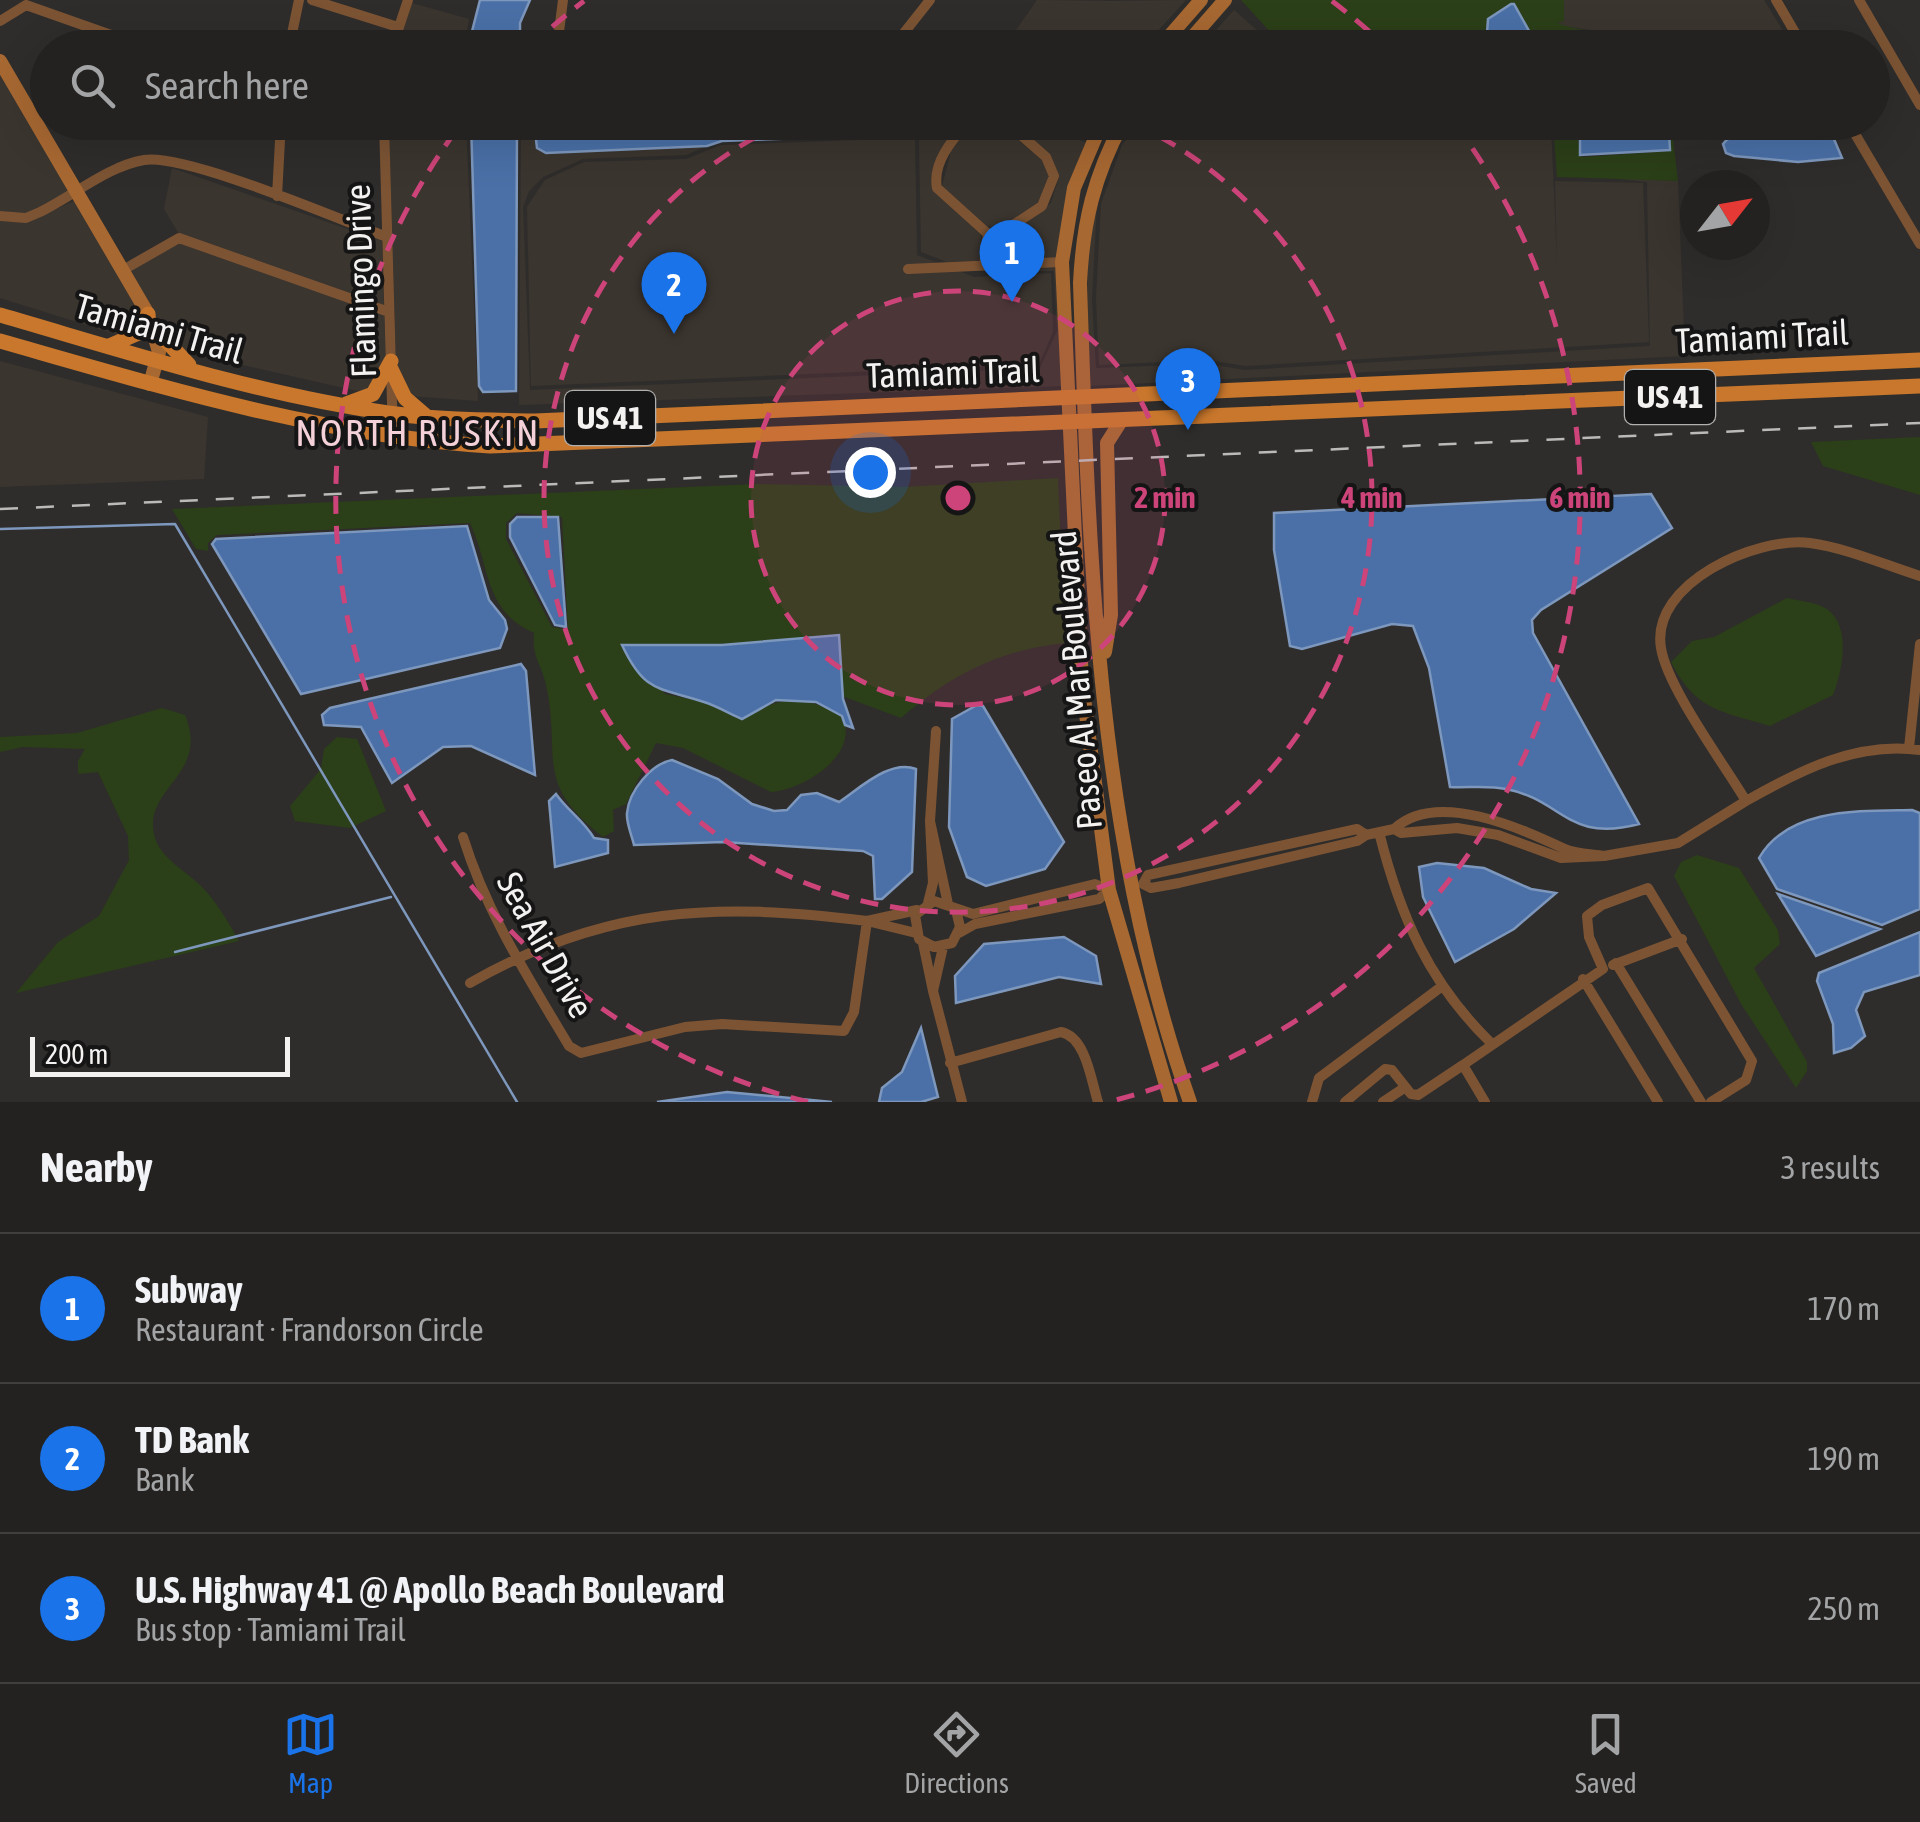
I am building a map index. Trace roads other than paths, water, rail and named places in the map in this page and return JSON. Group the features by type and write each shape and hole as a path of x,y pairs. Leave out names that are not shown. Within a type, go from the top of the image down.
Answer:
{"main road":[{"path":"1175,30 1201,0"},
{"path":"1199,30 1225,0"},
{"path":"0,61 30,112"},
{"path":"46,140 152,322 174,354 196,371"},
{"path":"1077,423 1062,262 1074,188 1094,140"},
{"path":"1076,398 1084,219 1096,176 1114,140"},
{"path":"1062,262 1081,262"},
{"name":"Tamiami Trail","path":"0,315 196,371 341,405 392,414 534,422 1920,360"},
{"path":"109,346 141,332 152,322"},
{"path":"150,384 157,360 152,322"},
{"name":"Tamiami Trail","path":"0,341 274,417 393,439 536,446 1920,386"},
{"path":"341,405 373,394 391,365"},
{"path":"391,365 405,398 427,417"},
{"path":"1664,371 1665,397"},
{"path":"1420,382 1421,408"},
{"path":"723,438 753,424 764,412"},
{"path":"1100,683 1111,615 1108,443 1121,421"},
{"name":"Paseo Al Mar Boulevard","path":"1077,423 1106,753 1146,964 1190,1102"},
{"name":"Paseo Al Mar Boulevard","path":"1077,423 1082,683 1109,890 1171,1102"},
{"path":"1109,890 1129,887"}],"street":[{"path":"293,30 299,0"},
{"path":"312,0 398,27"},
{"path":"397,30 408,0"},
{"path":"558,30 564,0"},
{"path":"906,30 930,0"},
{"path":"1776,0 1794,30"},
{"path":"1859,0 1876,30"},
{"path":"0,21 26,5 97,30"},
{"path":"1890,53 1920,105"},
{"path":"277,196 280,140"},
{"name":"Flamingo Drive","path":"384,140 393,439"},
{"path":"954,140 946,150 936,179 937,188 988,234 990,265"},
{"path":"988,234 1009,229 1047,200 1054,176 1044,154 1027,140"},
{"path":"1859,140 1918,236"},
{"path":"0,216 26,218 78,194 123,166 148,159 194,167 387,238"},
{"path":"123,270 179,238 389,312"},
{"path":"908,269 1062,262"},
{"path":"1746,801 1662,658 1660,624 1671,599 1747,552 1793,542 1815,543 1920,576"},
{"path":"1366,835 1357,830 1271,847 1148,875 1143,884 1150,888 1179,883 1357,842 1366,835 1394,829 1401,833 1457,828 1498,835 1561,858 1604,856 1678,843 1746,801 1830,759 1914,749 1920,644"},
{"path":"936,731 930,821 934,883 923,906 919,938 962,1102"},
{"path":"930,821 959,933"},
{"path":"1379,832 1397,903 1440,988 1492,1044"},
{"name":"Sea Air Drive","path":"462,838 482,896 570,1046 581,1053 645,1035 703,1026 772,1026 834,1034 852,1023 867,921"},
{"path":"867,921 923,906 987,912 1002,903 1095,884 1109,890 1099,899 975,924 959,933 943,947 933,991"},
{"path":"1603,968 1586,924 1587,916 1602,905 1648,888 1682,939 1753,1067 1746,1080 1711,1102"},
{"path":"470,983 516,956 621,920 674,911 771,910 867,921 943,947"},
{"path":"1345,1102 1385,1069 1392,1070 1404,1088 1418,1095 1583,979 1682,939"},
{"path":"1616,964 1701,1102"},
{"path":"1583,979 1658,1102"},
{"path":"1312,1102 1318,1078 1440,988"},
{"path":"950,1064 1060,1032 1070,1034 1078,1042 1098,1102"},
{"path":"1463,1064 1486,1102"},
{"path":"1383,1102 1404,1088"}],"water":[{"path":"480,0 530,0 520,30 472,30"},
{"path":"1514,4 1529,30 1487,30 1488,19"},
{"path":"472,140 517,140 516,391 483,392 479,386"},
{"path":"536,140 750,140 707,146 546,153 537,148"},
{"path":"1580,140 1669,140 1670,150 1580,155"},
{"path":"1728,140 1834,140 1842,158 1798,162 1734,156 1726,153 1723,144"},
{"path":"1651,494 1672,528 1541,610 1532,620 1533,633 1639,824 1596,828 1567,818 1525,794 1485,787 1450,787 1429,668 1413,626 1392,624 1302,649 1290,646 1274,550 1274,513"},
{"path":"517,517 558,517 566,627 555,625 510,537 510,524"},
{"path":"467,526 489,600 505,620 507,629 500,648 301,694 212,544 216,539"},
{"path":"839,635 843,699 853,728 845,725 842,716 816,702 776,700 742,719 646,681 622,645 722,645"},
{"path":"521,664 526,671 535,775 471,746 443,747 392,783 361,727 324,725 322,715 330,708"},
{"path":"977,705 983,706 1064,842 1045,869 986,886 967,877 949,827 952,719"},
{"path":"672,760 718,779 752,804 774,811 787,810 801,795 817,793 839,802 886,771 916,769 912,872 882,899 875,899 873,856 863,851 723,842 634,845 627,817 632,796 649,773"},
{"path":"556,794 594,838 608,840 608,853 555,867 549,801"},
{"path":"1849,812 1920,813 1920,909 1882,925 1777,889 1759,858 1772,841 1807,821"},
{"path":"1437,863 1484,868 1531,889 1556,893 1514,929 1455,962 1423,897 1419,867"},
{"path":"1778,894 1880,929 1816,956"},
{"path":"1920,932 1920,975 1864,992 1856,1010 1865,1036 1851,1048 1834,1053 1833,1024 1817,981 1819,973"},
{"path":"1064,937 1096,956 1101,984 1059,977 956,1003 955,976 984,944"},
{"path":"921,1028 938,1097 921,1102 879,1102 882,1088 902,1072"},
{"path":"727,1092 832,1102 657,1102"}],"waterway":[{"path":"0,529 175,524 517,1102"},
{"path":"175,952 391,897"}],"railway":[{"path":"0,509 1920,423"}],"place":[{"name":"Subway","path":"1012,302"},
{"name":"TD Bank","path":"674,334"},
{"name":"U.S. Highway 41 @ Apollo Beach Boulevard","path":"1188,430"}],"district":[{"name":"NORTH RUSKIN","path":"418,433"}]}
